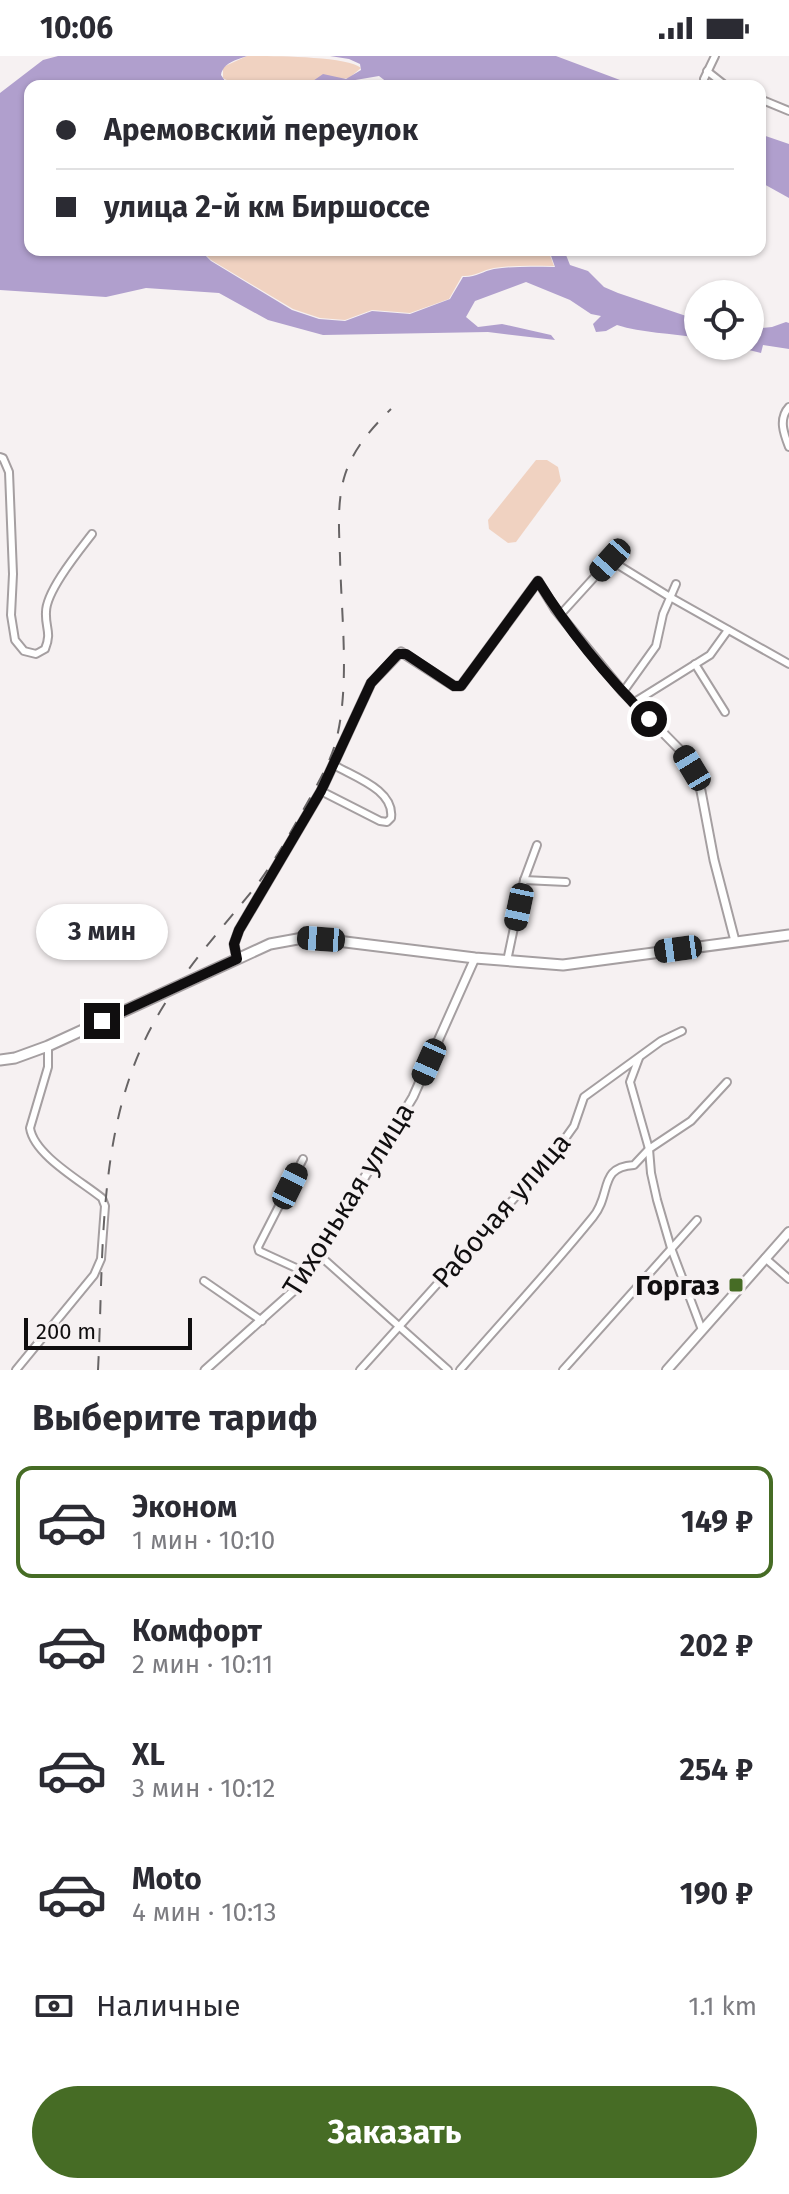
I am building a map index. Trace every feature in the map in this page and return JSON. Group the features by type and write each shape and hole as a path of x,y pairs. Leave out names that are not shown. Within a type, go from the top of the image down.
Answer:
{"main road":[{"path":"0,1060 48,1046 270,944 303,938 563,965 789,935"},
{"path":"667,1370 789,1232"}],"street":[{"path":"704,79 715,56"},
{"path":"707,71 718,80"},
{"path":"766,101 789,111"},
{"path":"789,407 784,412 782,430 789,447"},
{"path":"0,457 9,472 13,574 11,615 15,640 24,651 36,654 45,649 50,637 45,611 50,596 92,534"},
{"path":"560,615 610,560 789,664"},
{"path":"237,959 234,944 239,930 321,791 371,683 398,654 406,654 454,686 461,686 538,581 560,615 623,692 682,752 692,768 701,791 714,860 735,941"},
{"path":"623,692 656,646 663,614 676,584"},
{"path":"633,703 710,655 728,630"},
{"path":"695,664 725,712"},
{"path":"321,791 380,821 387,822 391,818 392,808 386,796 334,765"},
{"path":"507,961 524,880 537,845"},
{"path":"524,880 566,882"},
{"name":"Тихонькая улица","path":"205,1370 289,1297 307,1273 413,1097 475,958"},
{"name":"Рабочая улица","path":"360,1370 554,1154 574,1126 584,1097 641,1054 682,1031"},
{"path":"16,1370 94,1275 101,1259 105,1206 102,1198 42,1153 31,1138 30,1128 48,1067 48,1046"},
{"path":"641,1054 630,1082 637,1099 649,1149 651,1173 671,1248 702,1330"},
{"path":"460,1370 596,1213 613,1170 619,1166 634,1165 649,1149 691,1121 727,1082"},
{"path":"303,1159 258,1247 259,1251 307,1273"},
{"path":"563,1370 697,1220"},
{"path":"318,1254 448,1370"},
{"path":"765,1258 789,1279"},
{"path":"204,1281 262,1321"}],"shaded area":[{"path":"58,56 247,56 227,65 221,75 224,80 24,80 24,256 206,256 292,310 319,319 345,321 372,311 410,314 450,299 463,277 502,268 555,267 551,256 566,256 570,265 588,271 604,287 684,315 684,336 617,325 596,332 593,324 601,316 526,282 475,301 466,317 478,327 502,324 551,335 555,340 488,332 323,335 268,320 219,293 146,288 106,297 0,290 0,93 43,60"},
{"path":"247,56 325,59 361,68 349,78 331,80 228,80 223,78 223,67"},
{"path":"330,56 556,56 620,80 384,80 379,76 355,80 314,80 323,74 346,79 361,70 360,64 349,59"},
{"path":"766,136 789,144 789,198 766,185"},
{"path":"207,256 550,256 554,266 502,267 462,276 449,299 410,313 372,310 345,320 320,318 293,309"},
{"path":"789,323 789,349 764,345 764,328"},
{"path":"536,460 547,460 558,467 561,481 516,542 508,543 489,529 488,520"}],"railway":[{"path":"98,1370 106,1194 121,1107 134,1066 163,1007 187,971 271,865 332,753 343,693 339,527 342,488 347,468 357,449 391,409"}],"place":[{"name":"Горгаз","path":"736,1285"}],"route":[{"path":"102,1021 237,959 234,944 239,930 321,791 371,683 401,652 454,686 461,686 538,581 555,609 649,719"}]}
